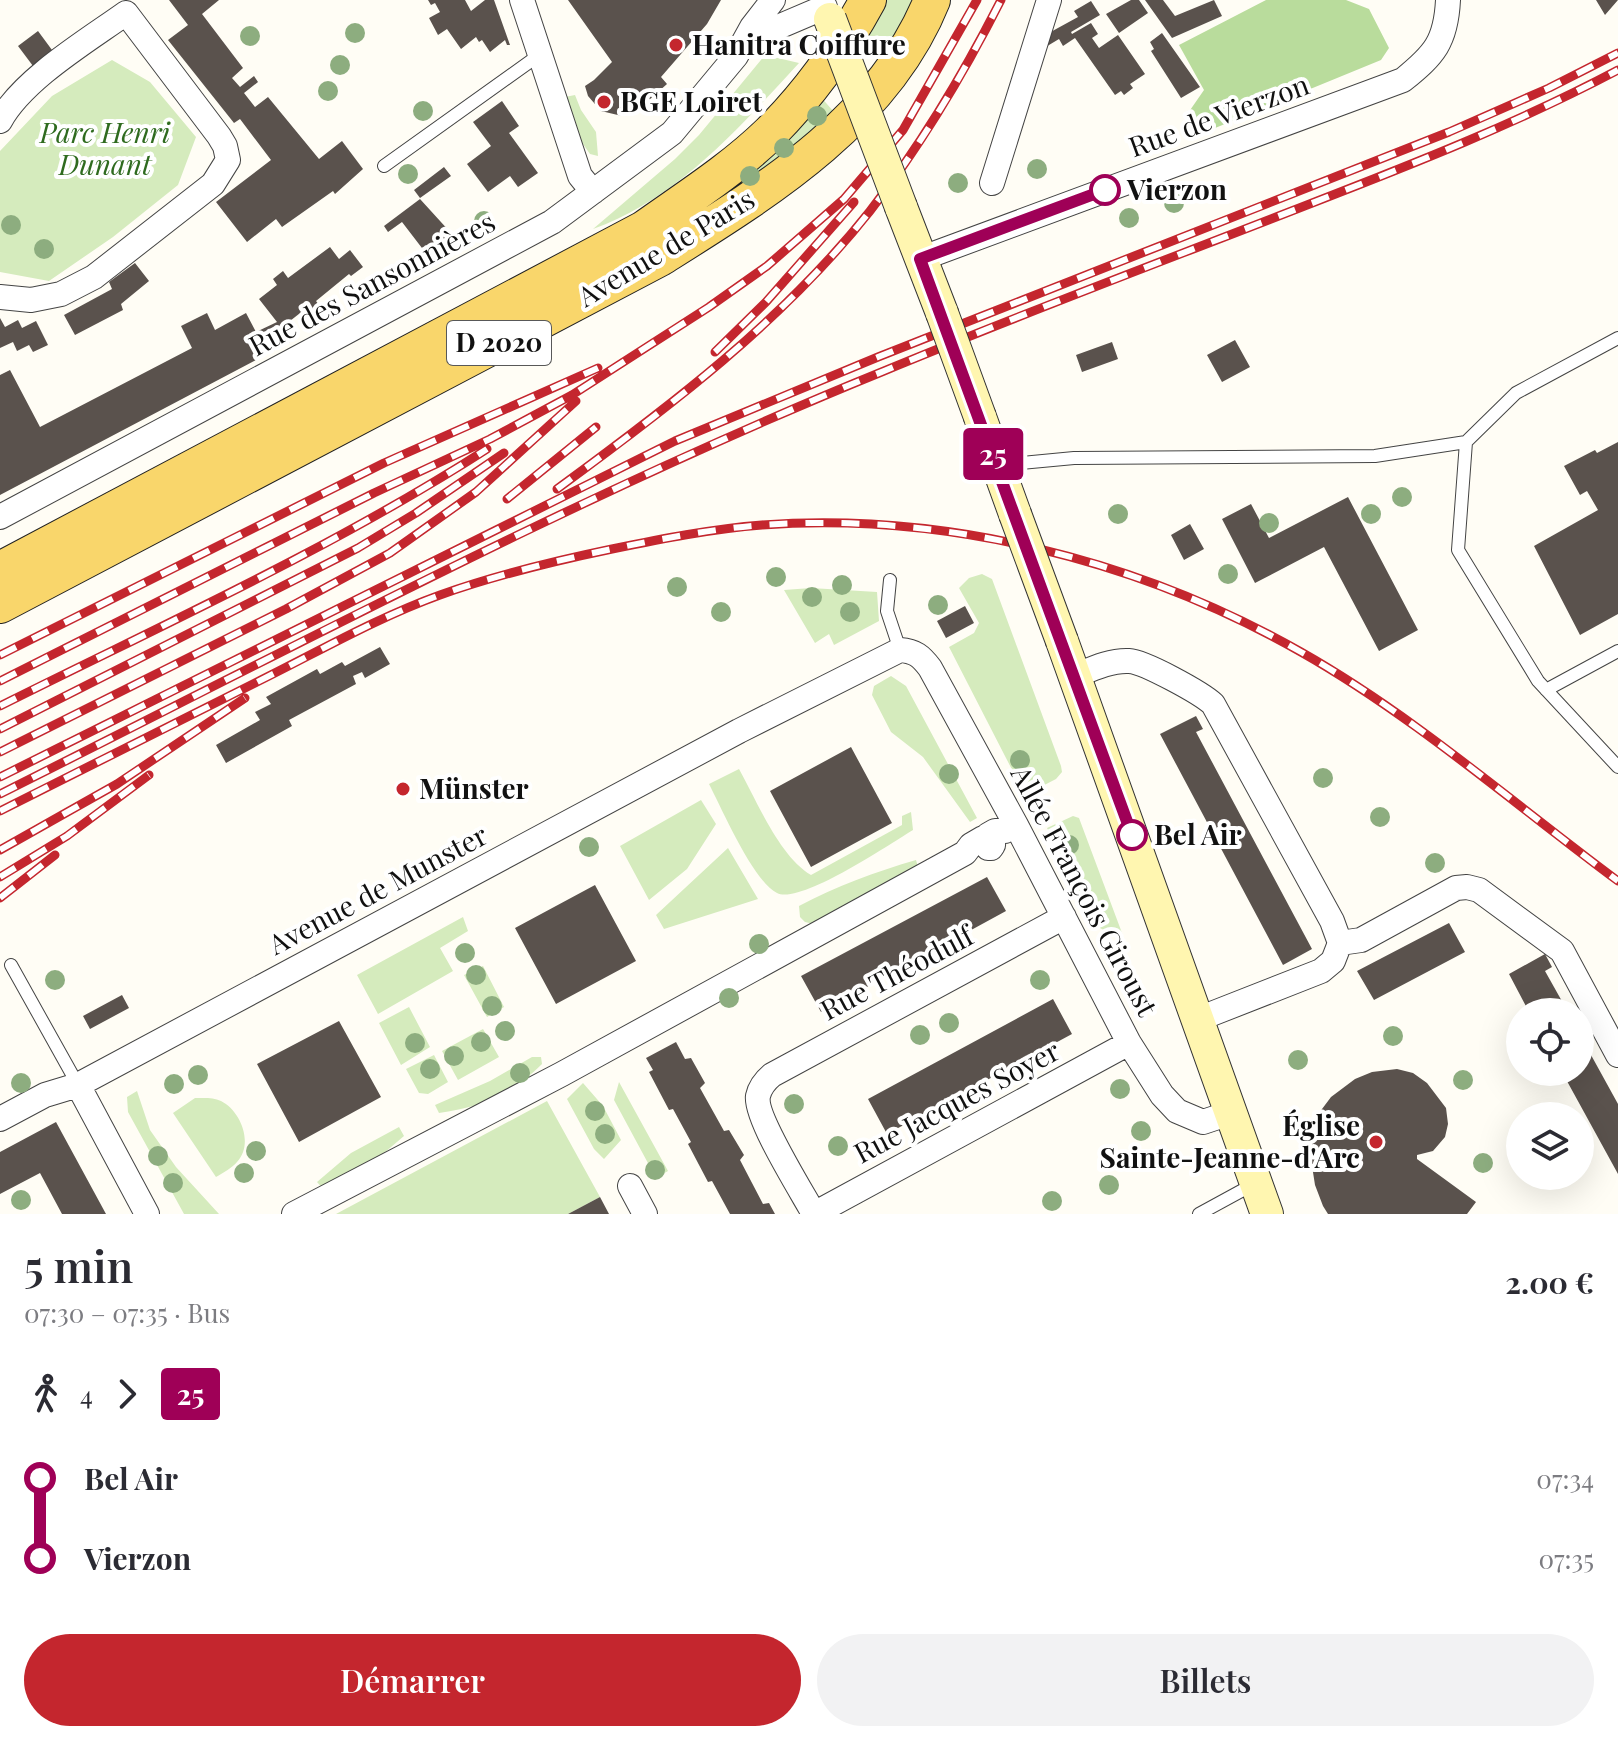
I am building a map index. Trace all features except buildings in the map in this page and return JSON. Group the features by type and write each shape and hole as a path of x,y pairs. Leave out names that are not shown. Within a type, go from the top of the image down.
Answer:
{"main road":[{"name":"Avenue de Paris","path":"0,570 644,229 769,134 812,87 868,0"},
{"name":"Avenue de Paris","path":"0,605 660,258 741,207 834,136 894,70 924,21 932,0"},
{"path":"826,9 1075,676 1267,1214"}],"street":[{"path":"522,0 542,53 580,176 593,192"},
{"name":"Rue des Sansonnières","path":"0,517 552,222 672,133 736,56 752,27 773,0"},
{"path":"992,183 1049,0"},
{"name":"Rue de Vierzon","path":"920,259 1403,80 1430,58 1447,25 1448,0"},
{"path":"0,121 16,97 132,6 219,136 228,160 213,184 94,277 61,294 31,300 0,297"},
{"name":"Rue des Sansonnières","path":"736,56 764,33 826,9"},
{"name":"Allée François Giroust","path":"905,650 921,656 930,668 1129,1043 1162,1095 1177,1111 1203,1122 1230,1113"},
{"name":"Avenue de Munster","path":"0,1119 45,1095 78,1085 739,731 905,650"},
{"path":"1075,676 1104,665 1131,661 1200,692 1213,704 1332,921 1340,943 1333,961 1321,971 1196,1020"},
{"path":"294,1214 562,1074 956,858 983,838 991,848 993,845 988,835 1005,831"},
{"path":"1340,943 1361,940 1456,888 1479,890 1562,951 1618,1055"},
{"name":"Rue Théodulf","path":"814,1214 761,1115 758,1096 772,1075 1064,917"},
{"name":"Rue Jacques Soyer","path":"814,1214 1129,1043"},
{"path":"78,1085 147,1214"},
{"path":"630,1186 645,1214"}],"lane":[{"path":"384,166 542,53"},
{"path":"997,465 1074,458 1375,456 1466,442 1516,393 1618,338"},
{"path":"1466,442 1458,550 1538,681 1618,767"},
{"path":"890,580 887,611 905,650"},
{"path":"1546,690 1618,651"},
{"path":"11,965 78,1085"},
{"path":"1199,1214 1256,1182"}],"green space":[{"path":"882,0 916,0 878,63 866,29"},
{"path":"1266,0 1346,0 1369,9 1389,48 1381,60 1198,135 1186,116 1204,90 1179,45"},
{"path":"765,55 799,63 730,136 680,180 624,216 593,229 699,135"},
{"name":"Parc Henri Dunant","path":"112,60 150,82 196,137 178,185 113,237 49,281 0,272 0,151 52,96"},
{"path":"575,95 596,132 598,156 590,154 578,137 565,97"},
{"path":"819,95 834,112 818,132 709,211 670,232"},
{"path":"982,574 992,579 1061,766 1062,772 1056,779 1025,795 949,647 974,633 979,623 959,588 969,578"},
{"path":"811,588 877,592 879,621 834,645 829,634 815,643 784,590"},
{"path":"891,676 906,686 977,818 970,822 923,757 891,732 872,695 874,686"},
{"path":"739,769 779,842 811,875 902,825 902,816 911,812 913,830 824,882 789,894 777,893 748,860 709,784"},
{"path":"701,800 716,824 687,869 649,900 620,846"},
{"path":"1073,816 1079,818 1125,941 1098,927 1047,828"},
{"path":"728,848 758,899 664,929 656,915"},
{"path":"916,860 918,867 818,925 805,922 800,917 799,906 813,899 856,880"},
{"path":"463,917 468,931 440,948 453,971 378,1014 357,975"},
{"path":"483,966 504,1007 487,1017 464,975"},
{"path":"409,1007 430,1047 401,1065 379,1023"},
{"path":"483,1029 499,1057 458,1080 442,1051"},
{"path":"434,1055 448,1082 428,1094 419,1093 406,1069"},
{"path":"532,1057 541,1057 542,1064 507,1092 483,1103 439,1113 435,1105 490,1081"},
{"path":"619,1082 668,1171 656,1178 614,1100"},
{"path":"583,1083 603,1106 621,1140 604,1159 594,1149 567,1099"},
{"path":"137,1091 150,1130 176,1167 219,1214 184,1214 128,1112 127,1097"},
{"path":"195,1098 221,1101 234,1112 243,1128 242,1155 233,1166 216,1177 173,1113"},
{"path":"547,1101 600,1197 568,1214 336,1214"},
{"path":"399,1127 404,1136 377,1159 324,1190 317,1182 351,1153"}],"railway":[{"path":"0,681 374,493 490,439 572,395 709,307 767,266 844,199 903,130 977,0"},
{"path":"557,489 723,360 762,326 836,251 889,186 924,135 1001,0"},
{"path":"0,777 675,441 878,357 1449,132 1549,88 1618,53"},
{"path":"0,794 438,574 659,468 937,349 1465,142 1618,70"},
{"path":"715,352 766,302 854,202"},
{"path":"0,655 384,463 598,368"},
{"path":"0,752 286,609 390,553 476,492 576,401"},
{"path":"507,499 596,427"},
{"path":"0,706 308,552 487,449"},
{"path":"0,729 358,548 504,453"},
{"path":"0,811 369,625 440,595 547,564 668,538 762,525 832,523 901,526 971,535 1040,549 1108,568 1239,620 1301,652 1384,704 1618,881"},
{"path":"0,850 117,784 245,698"},
{"path":"0,877 67,836 149,775"},
{"path":"0,898 55,855"}],"bus line":[{"name":"25","path":"1105,190 920,259 1132,835"}],"place":[{"name":"Hanitra Coiffure","path":"676,45"},
{"name":"BGE Loiret","path":"604,102"},
{"name":"Vierzon","path":"1105,190"},
{"name":"Münster","path":"403,789"},
{"name":"Bel Air","path":"1132,835"},
{"name":"Église Sainte-Jeanne-d'Arc","path":"1376,1142"}]}
